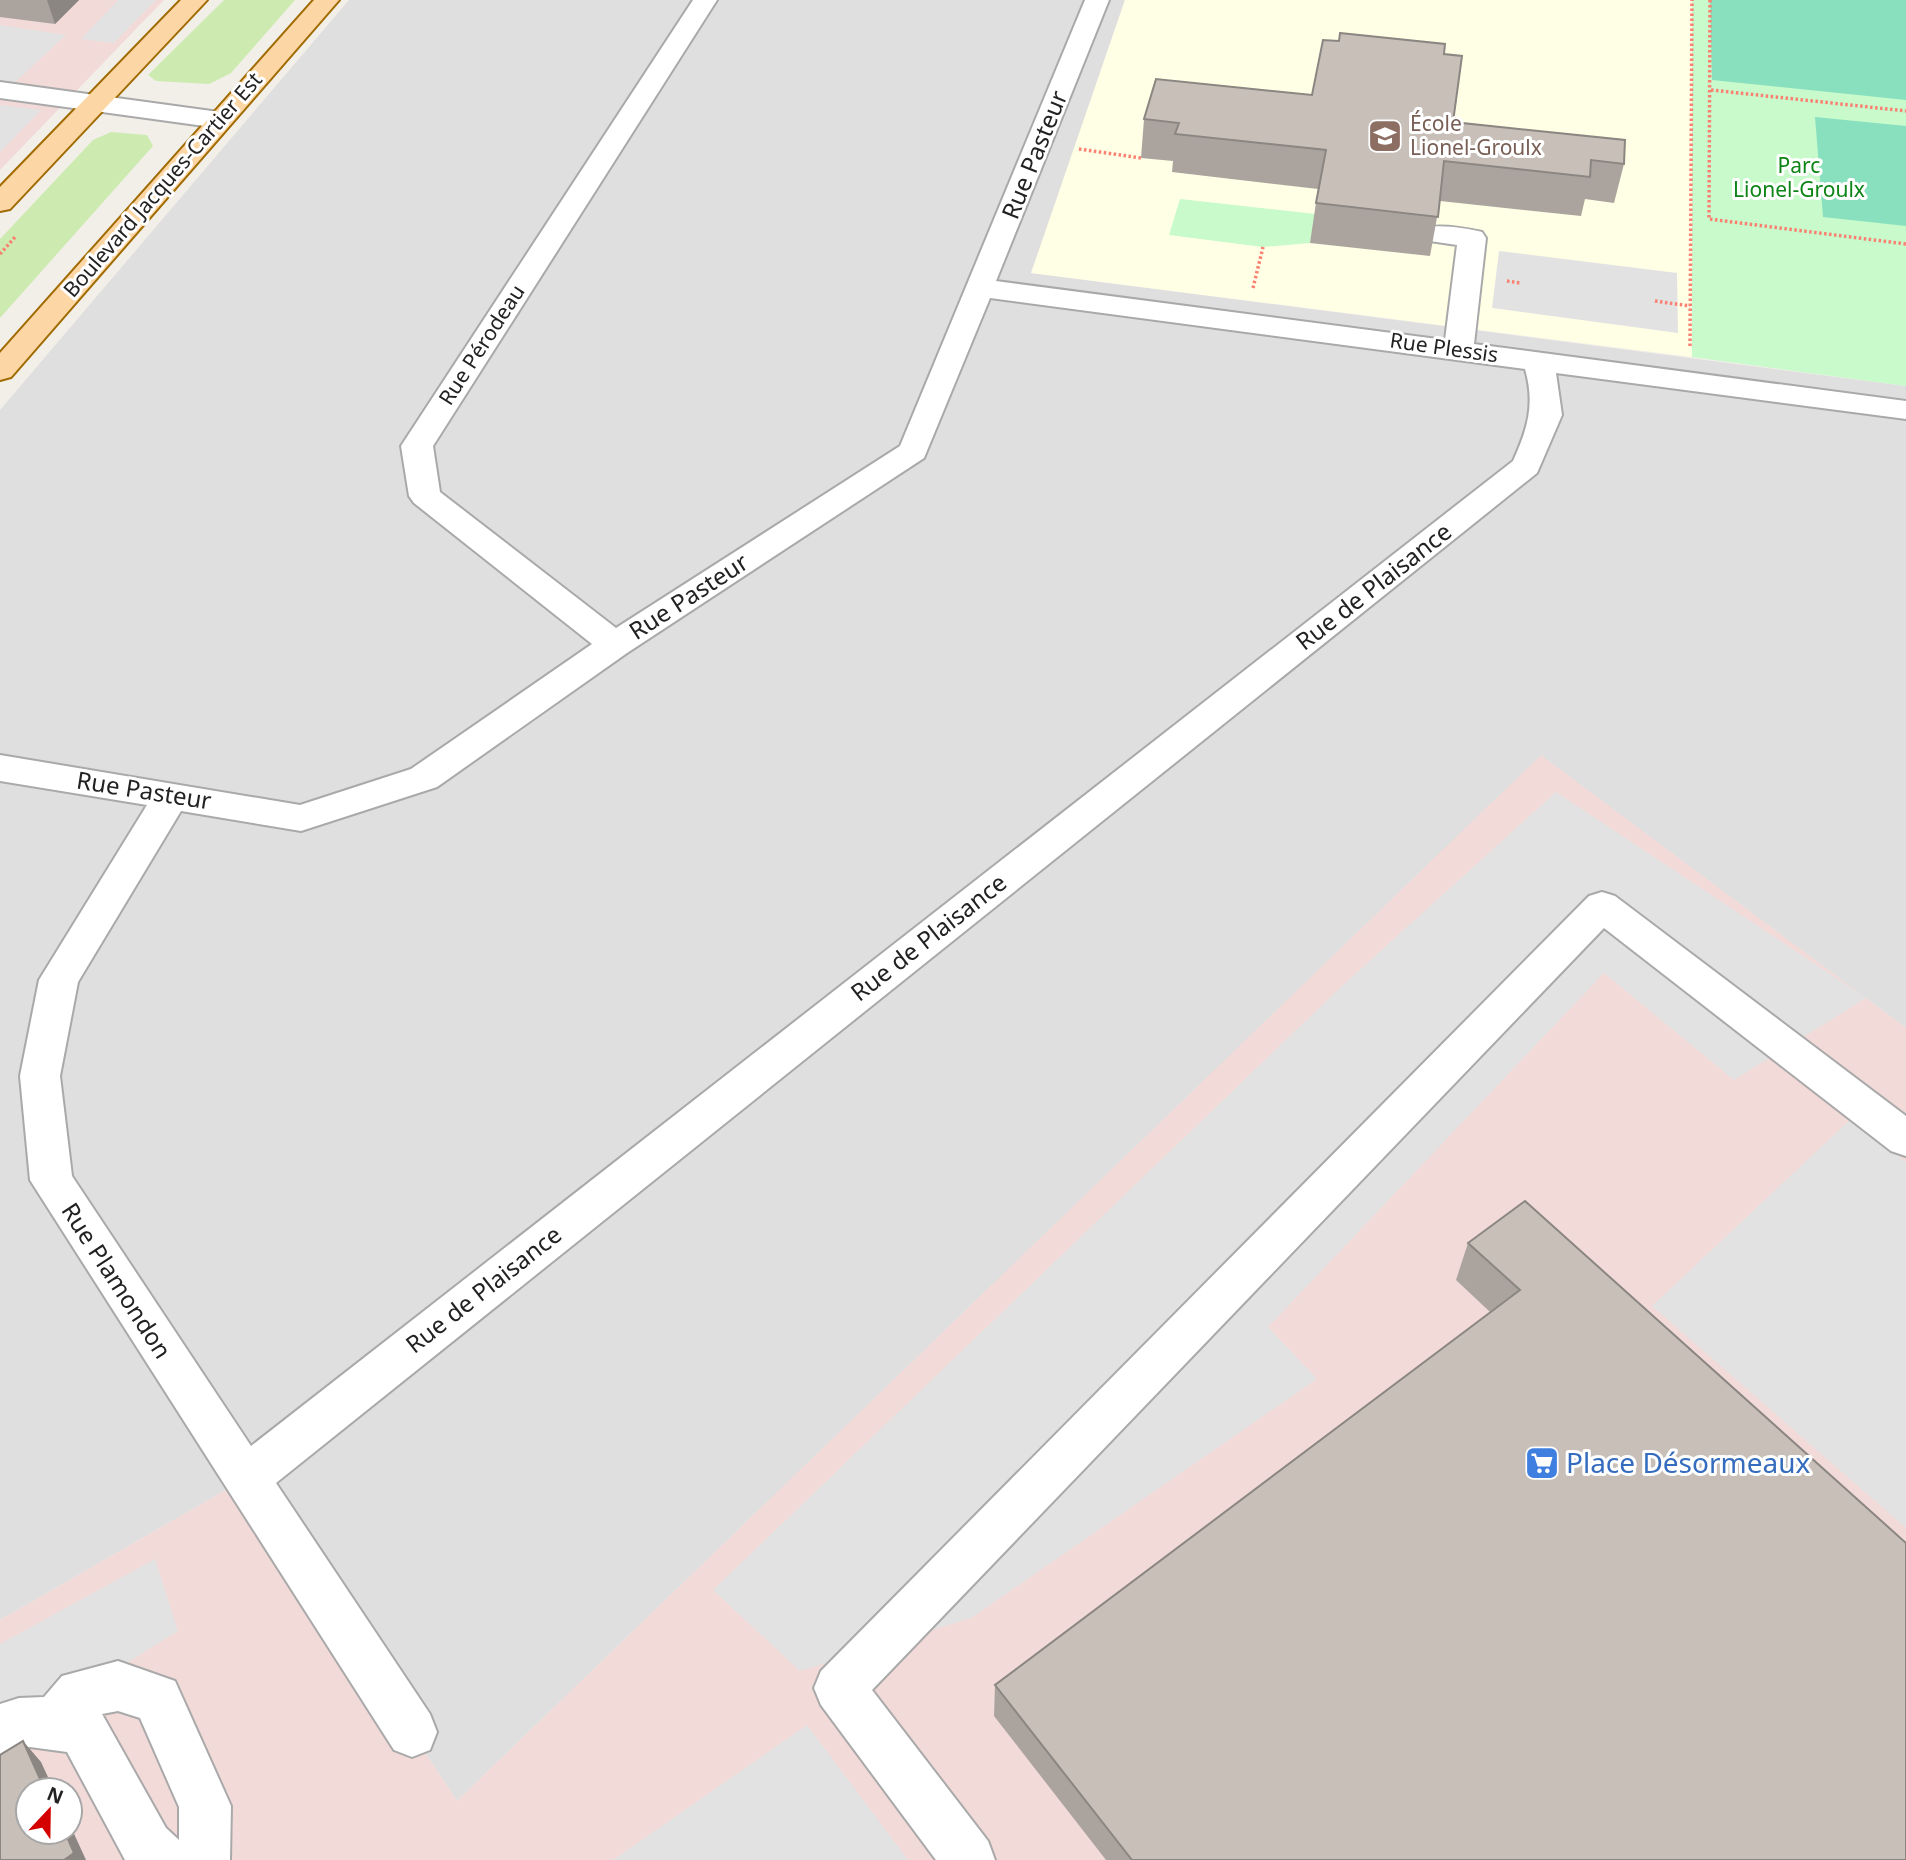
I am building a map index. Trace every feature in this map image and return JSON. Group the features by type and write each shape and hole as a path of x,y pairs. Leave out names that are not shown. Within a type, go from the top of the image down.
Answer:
{"main road":[{"path":"0,203 195,0"},
{"name":"Boulevard Jacques-Cartier Est","path":"0,371 327,0"}],"street":[{"name":"Rue Pérodeau","path":"615,645 425,496 417,446 705,0"},
{"name":"Rue Pasteur","path":"0,768 301,818 424,778 615,645 913,452 1097,0"},
{"path":"0,90 219,120"},
{"path":"1433,234 1472,238 1459,351"},
{"name":"Rue Plessis","path":"981,288 1906,410"},
{"name":"Rue de Plaisance","path":"244,1479 1526,466 1545,424 1549,397 1538,361"},
{"name":"Rue Plamondon","path":"172,795 59,980 40,1076 51,1180 244,1479 412,1732"},
{"path":"969,1860 839,1688 1602,906 1906,1139"},
{"path":"55,1722 80,1695 118,1686 157,1699 205,1806 205,1856 201,1860"},
{"path":"0,1730 11,1723 55,1722 83,1731 147,1847 162,1860"}],"path":[{"path":"1690,381 1692,0"},
{"path":"1710,0 1709,219 1906,244"},
{"path":"1711,90 1906,111"},
{"path":"1040,143 1142,158"},
{"path":"1655,302 1690,306"}],"shaded area":[{"path":"0,0 164,0 0,170"},
{"path":"118,0 156,0 114,43 81,39"},
{"path":"349,0 1125,0 1032,273 1906,386 1906,1028 1541,756 457,1801 245,1479 0,1620 0,410"},
{"name":"École Lionel-Groulx","path":"1125,0 1692,0 1692,357 1031,273"},
{"path":"0,25 66,35 0,96"},
{"path":"0,105 41,110 0,152"},
{"path":"1499,251 1677,273 1678,333 1492,308"},
{"path":"1541,755 1906,1028 1906,1860 0,1860 0,1620 245,1479 457,1801"},
{"path":"1556,792 1866,998 1734,1080 1604,973 1268,1327 1317,1379 971,1618 800,1671 713,1590 1343,985"},
{"path":"1851,1119 1906,1162 1906,1528 1652,1306"},
{"path":"155,1559 178,1631 0,1742 0,1644"},
{"path":"807,1725 908,1860 613,1860"}],"green space":[{"path":"224,0 295,0 231,73 209,84 156,81 148,75"},
{"name":"Parc Lionel-Groulx","path":"1692,0 1906,0 1906,386 1692,357"},
{"path":"1710,0 1906,0 1906,100 1712,80"},
{"path":"1815,117 1906,126 1906,226 1823,217"},
{"path":"111,132 147,135 153,146 0,318 0,239 93,140"},
{"path":"1180,199 1316,214 1310,243 1263,247 1169,235"}],"building":[{"path":"1340,33 1445,44 1444,54 1462,56 1453,122 1625,140 1624,164 1591,160 1590,177 1444,161 1438,217 1316,203 1326,150 1175,134 1179,123 1144,119 1156,79 1312,95 1323,40 1339,41"},
{"name":"Place Désormeaux","path":"1525,1201 1906,1543 1906,1860 1132,1860 995,1685 1520,1290 1468,1243"},
{"path":"23,1741 39,1776 14,1776 14,1846 71,1846 74,1853 64,1860 0,1860 0,1755"}],"place":[{"name":"École Lionel-Groulx","path":"1385,136"},
{"name":"Place Désormeaux","path":"1542,1463"}]}
